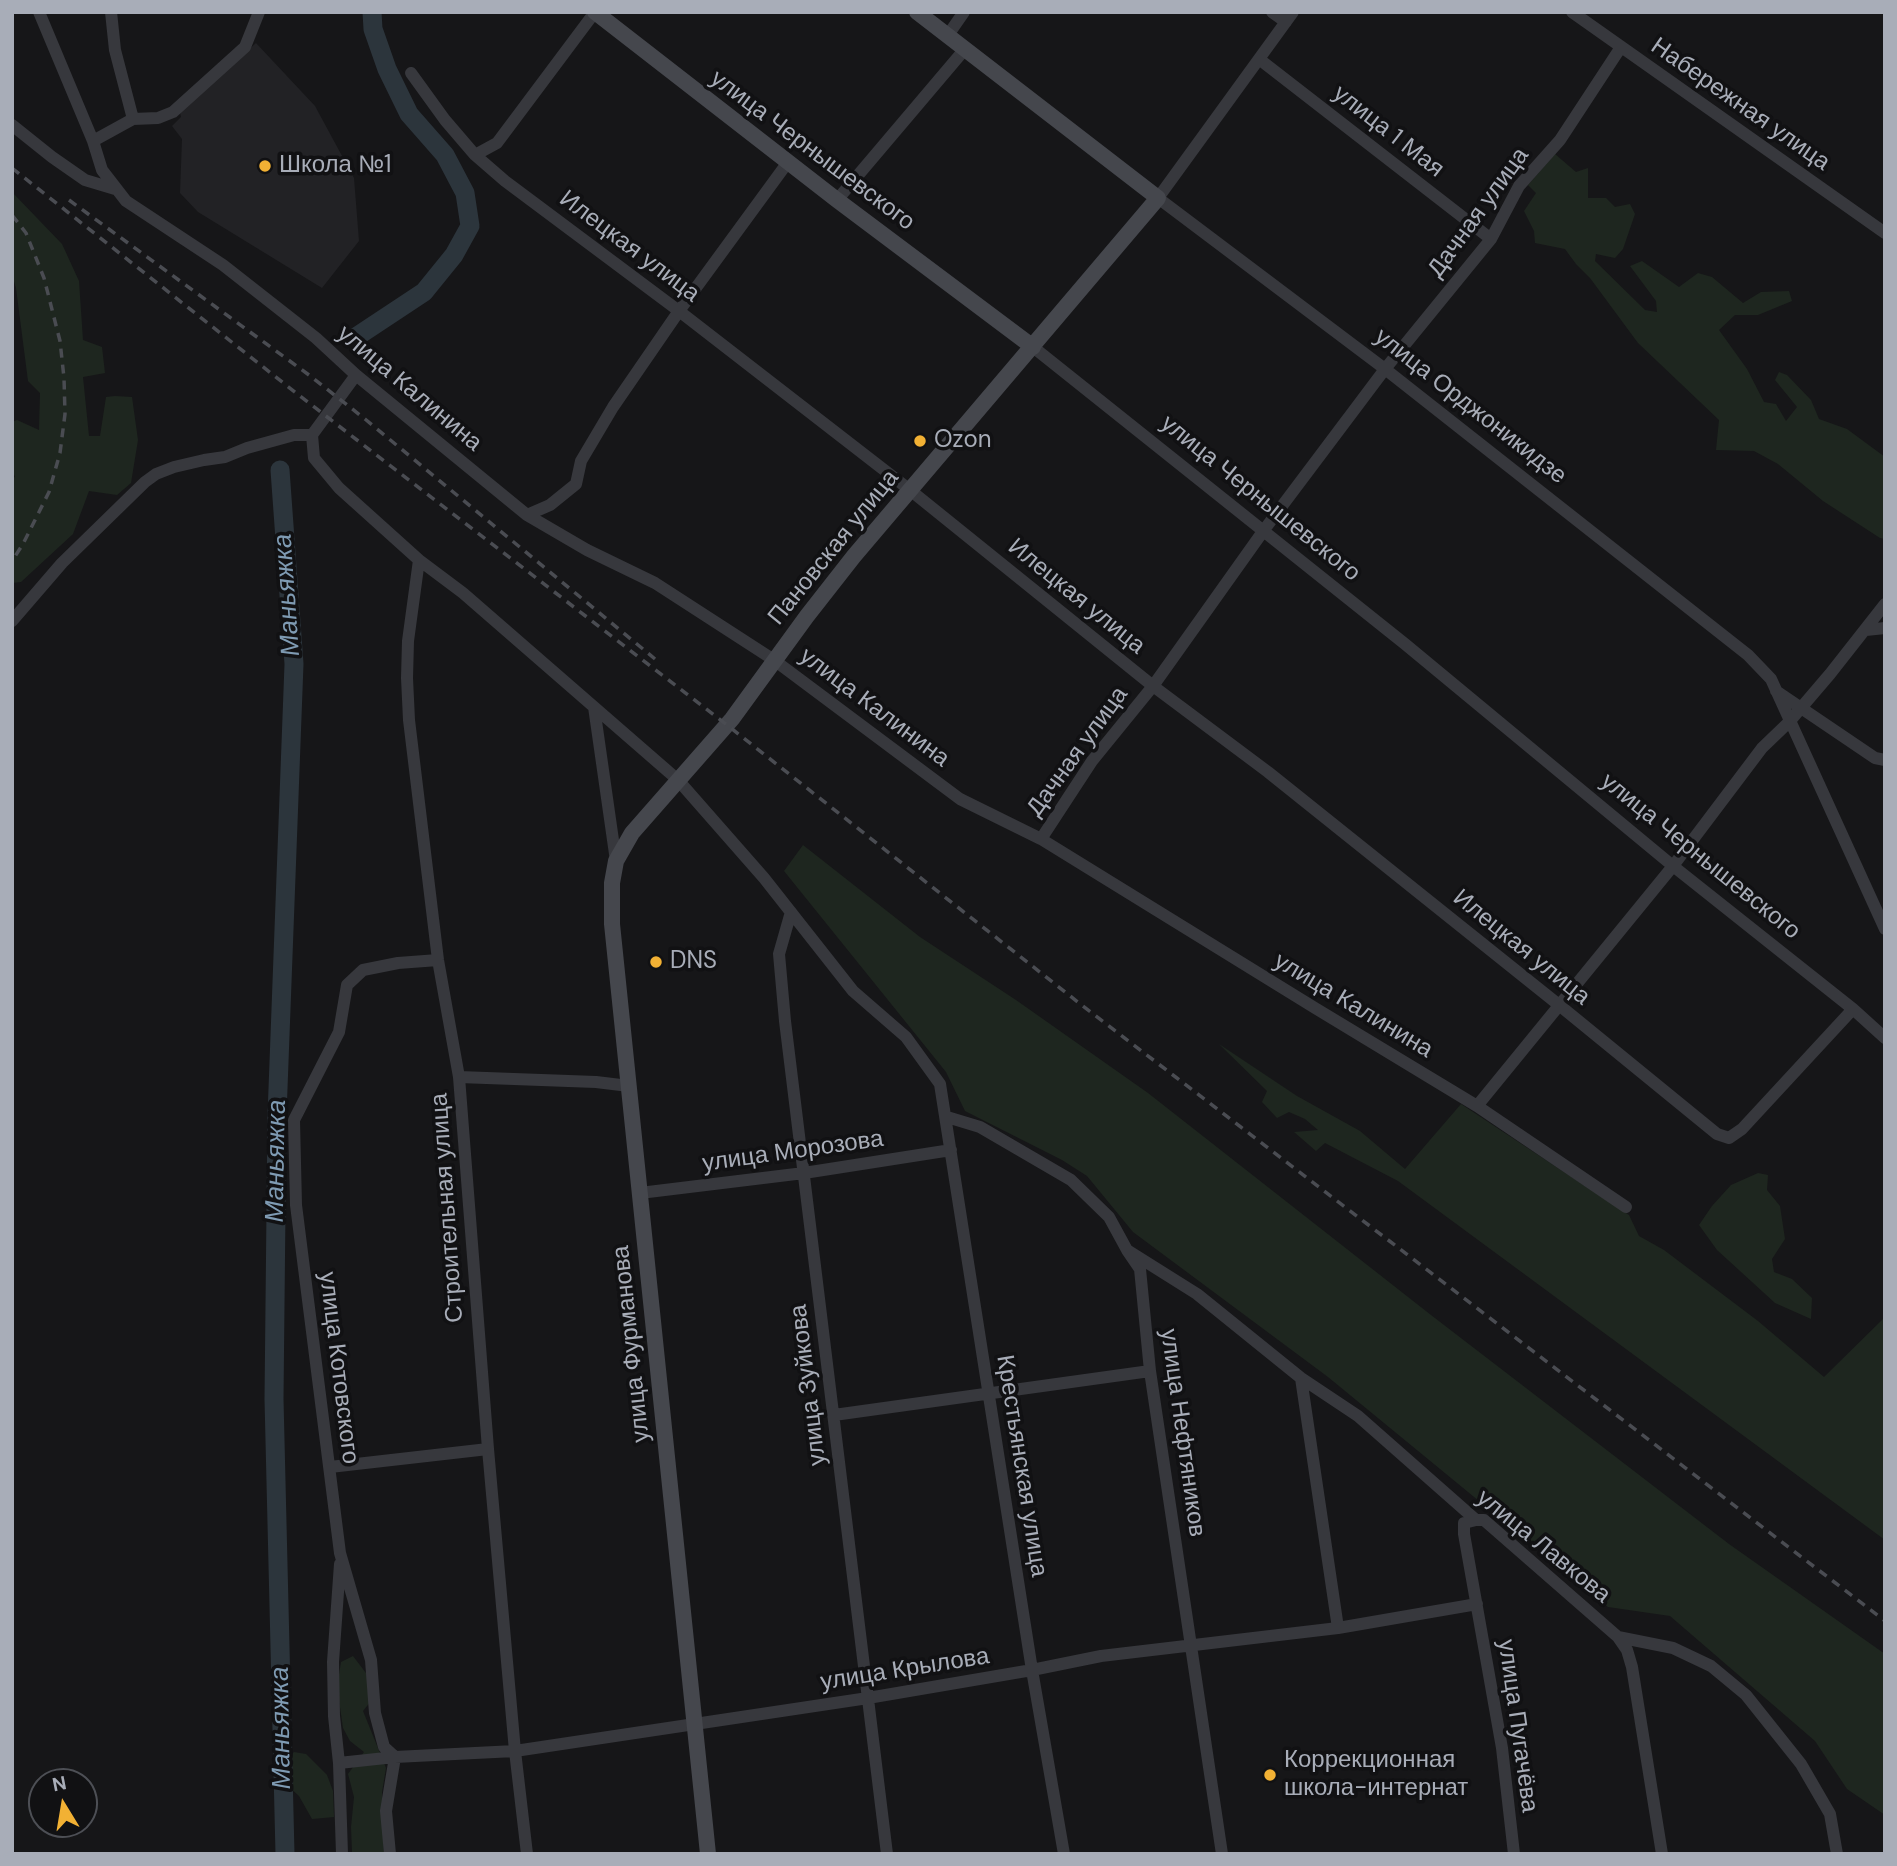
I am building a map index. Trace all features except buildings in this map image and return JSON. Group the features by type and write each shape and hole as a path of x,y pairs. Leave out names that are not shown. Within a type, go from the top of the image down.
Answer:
{"main road":[{"name":"улица Чернышевского","path":"595,12 788,163 1033,347"},
{"name":"улица Орджоникидзе","path":"916,12 1158,198"},
{"name":"Пановская улица","path":"632,833 732,719 846,566 1158,198"},
{"name":"улица Фурманова","path":"632,833 616,861 612,883 612,924 708,1854"}],"street":[{"name":"улица Калинина","path":"39,12 93,141 102,170 126,201 223,265 306,330 356,376 527,514 587,551 655,583 774,660 960,799 1041,839 1477,1106 1626,1207"},
{"path":"111,12 115,50 133,119"},
{"path":"93,141 133,119 158,118 173,112 245,47 259,12"},
{"path":"475,155 497,142 595,12"},
{"path":"948,35 964,12"},
{"path":"1158,198 1289,17 1272,12"},
{"name":"Набережная улица","path":"1572,12 1885,233"},
{"name":"Дачная улица","path":"1041,839 1092,761 1153,685 1264,530 1385,369 1491,239 1519,186 1560,140 1621,47"},
{"path":"837,200 965,49"},
{"name":"улица 1 Мая","path":"1259,59 1491,239"},
{"name":"Илецкая улица","path":"411,74 475,155 505,181 679,311 910,490 1153,685 1268,772 1717,1135 1729,1138 1742,1129 1853,1009"},
{"path":"12,125 52,158 85,180 115,189"},
{"path":"527,514 550,505 576,484 581,461 613,407 679,311 788,163"},
{"name":"улица Орджоникидзе","path":"1158,198 1385,369 1748,655 1771,679 1885,929"},
{"name":"улица Чернышевского","path":"1033,347 1264,530 1673,866 1853,1009 1885,1038"},
{"path":"356,376 312,435 314,458 339,488 419,560 463,593 678,780 791,912"},
{"path":"12,621 62,563 156,474 174,467 225,457 294,435 312,435"},
{"name":"Строительная улица","path":"419,560 408,640 409,710 438,960 460,1077 488,1448 527,1854"},
{"path":"1477,1106 1673,866 1762,748 1789,722 1830,674 1885,604"},
{"path":"1866,630 1885,628"},
{"path":"1776,691 1875,758 1885,760"},
{"path":"594,707 616,861"},
{"name":"Крестьянская улица","path":"791,912 853,990 906,1037 940,1084 1032,1670 1064,1854"},
{"name":"улица Зуйкова","path":"791,912 779,954 785,1021 887,1854"},
{"name":"улица Котовского","path":"395,1757 384,1747 375,1713 371,1660 340,1553 296,1205 294,1120 339,1032 347,985 363,970 398,963 438,960"},
{"path":"460,1077 596,1082 629,1086"},
{"name":"улица Нефтяников","path":"947,1117 980,1127 1072,1180 1109,1217 1140,1269 1150,1371 1222,1854"},
{"name":"улица Морозова","path":"640,1193 804,1173 951,1150"},
{"name":"улица Лавкова","path":"1127,1250 1196,1294 1301,1378 1358,1416 1476,1521 1484,1520 1618,1637 1627,1650 1632,1667 1662,1854"},
{"path":"834,1415 1150,1371"},
{"path":"1301,1378 1338,1628"},
{"path":"330,1466 488,1448"},
{"name":"улица Пугачёва","path":"1476,1521 1464,1523 1464,1534 1502,1748 1514,1854"},
{"path":"340,1553 334,1716 339,1763 342,1854"},
{"name":"улица Крылова","path":"339,1763 395,1757 515,1751 867,1698 1101,1656 1338,1628 1477,1604"},
{"path":"1618,1637 1673,1648 1711,1667 1746,1695 1801,1764 1819,1794 1830,1814 1837,1854"},
{"path":"390,1854 386,1811 395,1757"}],"shaded area":[{"name":"Школа №1","path":"256,43 315,106 354,178 359,241 322,288 198,212 180,193 182,139 172,126 181,117 180,112"},
{"path":"1555,154 1576,172 1588,168 1588,198 1606,198 1615,207 1630,204 1635,214 1623,249 1615,258 1596,254 1595,261 1645,310 1657,312 1656,301 1630,266 1642,261 1679,287 1698,273 1712,277 1743,303 1761,292 1789,291 1792,301 1758,315 1735,315 1719,330 1747,369 1764,402 1776,404 1786,421 1797,407 1775,380 1779,372 1787,375 1811,400 1819,419 1847,429 1885,457 1885,539 1823,501 1778,464 1754,451 1716,450 1719,420 1638,343 1565,249 1535,243 1534,231 1524,211 1536,193 1528,185"},
{"path":"12,192 62,244 79,281 83,340 102,347 105,373 83,377 89,436 100,436 106,397 132,397 138,440 131,483 117,495 89,491 73,534 21,582 12,583 12,478 15,477 12,470 12,422 17,420 39,430 40,393 28,381 12,275"},
{"path":"803,845 920,937 1016,1000 1148,1093 1729,1544 1885,1654 1885,1815 1847,1789 1815,1741 1670,1616 1608,1607 1328,1377 1133,1232 1087,1176 1062,1160 965,1111 946,1072 784,871"},
{"path":"1219,1044 1297,1096 1360,1131 1405,1169 1461,1104 1629,1215 1639,1236 1664,1250 1758,1321 1824,1377 1885,1317 1885,1540 1398,1181 1325,1143 1316,1151 1294,1132 1318,1130 1305,1119 1289,1112 1277,1118 1262,1102 1267,1091"},
{"path":"1758,1173 1768,1175 1767,1190 1780,1206 1785,1239 1772,1259 1774,1272 1792,1279 1812,1298 1811,1319 1775,1303 1717,1250 1699,1225 1731,1185"},
{"path":"353,1656 369,1677 371,1701 363,1711 386,1768 382,1792 384,1854 352,1852 354,1797 348,1774 364,1752 350,1741 343,1728 337,1686 341,1662"},
{"path":"294,1752 306,1754 327,1775 333,1791 334,1817 312,1819 299,1796 287,1785 287,1759"}],"waterway":[{"name":"Маньяжка","path":"353,339 424,292 454,255 470,226 465,193 445,155 409,114 387,69 373,29 372,12"},
{"name":"Маньяжка","path":"280,470 294,664 277,1115 274,1399 285,1854"}],"railway":[{"path":"12,168 296,393 727,725 1079,1003 1885,1621"},
{"path":"69,200 309,375 655,659"},
{"path":"12,215 26,233 44,278 60,341 65,414 60,453 49,492 12,561"}],"place":[{"name":"Школа №1","path":"265,166"},
{"name":"Ozon","path":"920,441"},
{"name":"DNS","path":"656,962"},
{"name":"Коррекционная школа-интернат","path":"1270,1775"}]}
